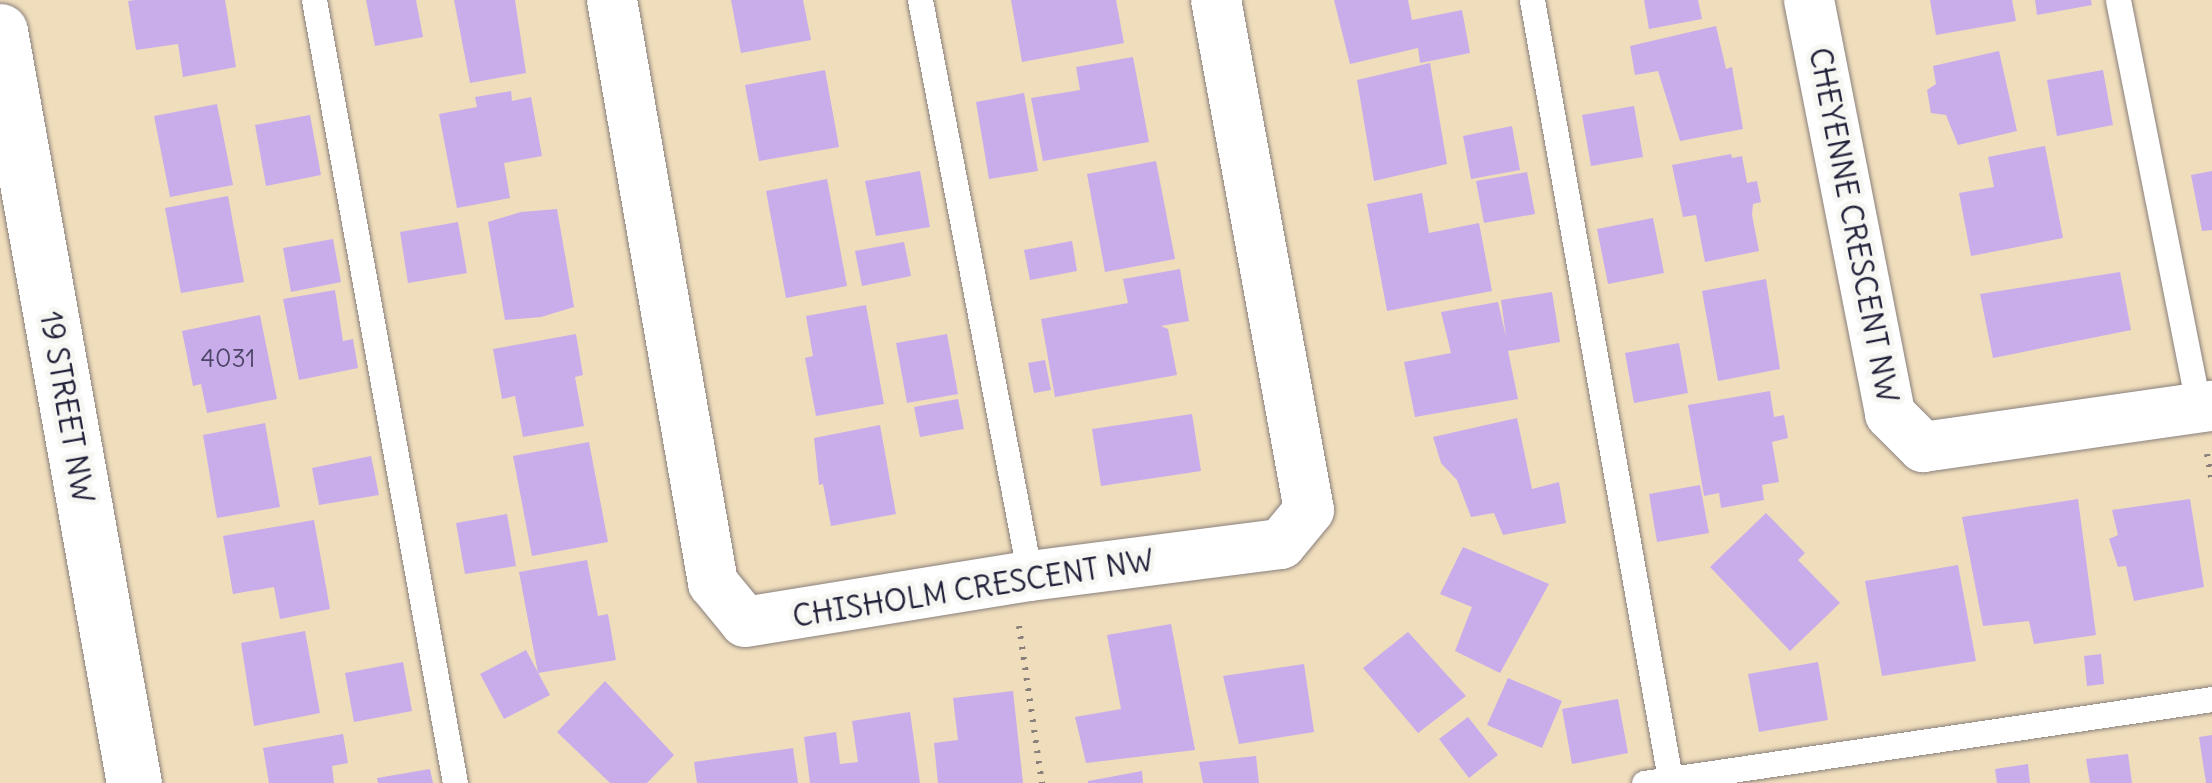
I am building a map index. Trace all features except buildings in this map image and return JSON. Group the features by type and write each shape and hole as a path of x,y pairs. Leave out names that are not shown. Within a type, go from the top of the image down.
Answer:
{"street":[{"name":"CHISHOLM CRESCENT NW","path":"612,0 712,583 745,622 1030,576 1280,544 1309,510 1216,0"},
{"name":"CHEYENNE CRESCENT NW","path":"1809,0 1890,414 1923,447 2206,407"},
{"name":"19 STREET NW","path":"0,31 134,783"}],"lane":[{"path":"314,0 455,783"},
{"path":"920,0 1030,576"},
{"path":"1532,0 1670,779"},
{"path":"2118,0 2206,407"},
{"path":"1644,783 2212,699"}],"path":[{"path":"1030,576 1018,617 1042,783"}]}
